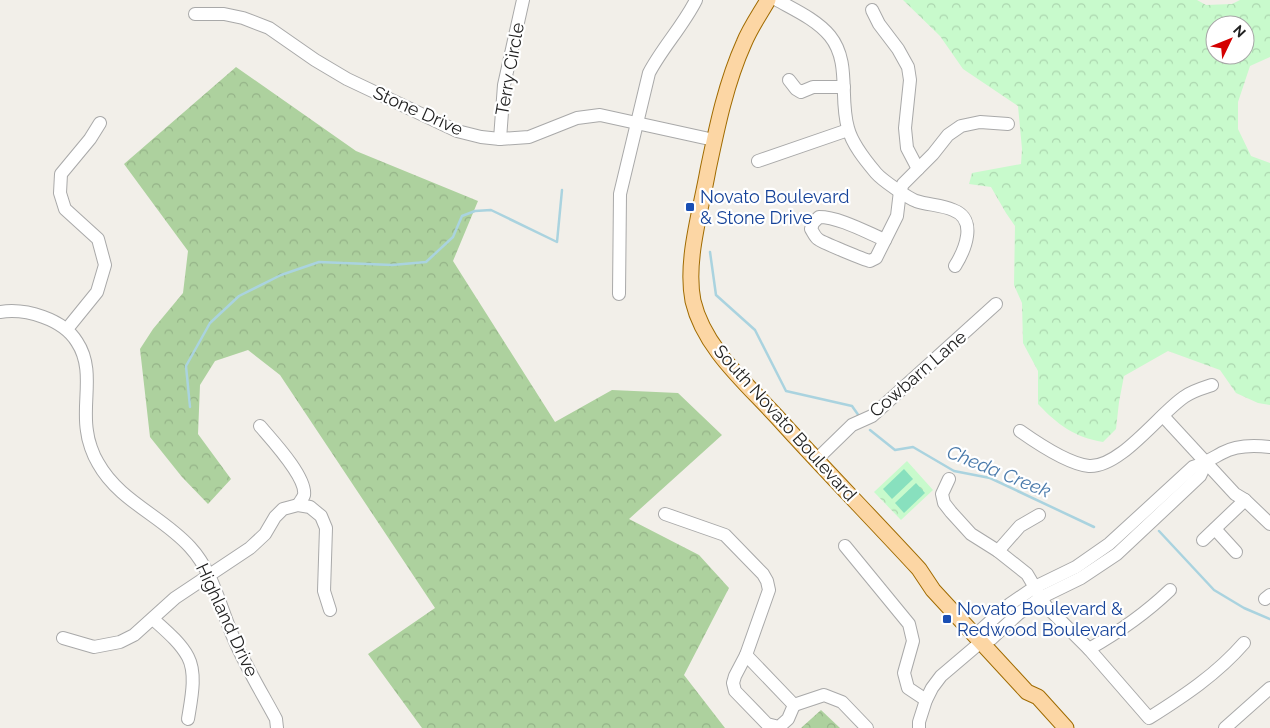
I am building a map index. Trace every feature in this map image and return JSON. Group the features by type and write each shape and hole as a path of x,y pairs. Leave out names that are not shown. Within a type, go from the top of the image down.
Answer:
{"main road":[{"name":"South Novato Boulevard","path":"768,0 744,41 732,74 714,140 694,243 691,271 693,301 701,322 723,358 919,569 933,590 985,637 1027,692 1038,697 1066,728"}],"street":[{"name":"Terry Circle","path":"500,138 504,85 523,0"},
{"path":"618,294 620,194 649,73 696,0"},
{"path":"777,0 818,24 830,35 837,46 842,61 844,110 848,130 864,159 880,178 914,201 954,210 962,215 967,224 968,237 963,253 955,266"},
{"path":"872,10 879,24 898,49 908,67 910,80 905,128 907,148 918,169"},
{"name":"Stone Drive","path":"195,14 224,14 243,18 268,28 347,79 457,131 481,137 529,137 577,118 600,115 714,140"},
{"path":"789,80 801,92 813,87 844,87"},
{"path":"885,240 856,227 826,217 819,217 813,223 811,229 818,240 847,251 862,260 870,261 876,258 885,240 897,216 900,191 903,184 933,154 948,135 961,126 980,122 1008,124"},
{"path":"66,329 97,292 105,265 98,239 66,209 60,193 61,174 90,139 100,123"},
{"path":"758,161 848,130"},
{"name":"Cowbarn Lane","path":"816,460 852,425 872,416 996,304"},
{"name":"Highland Drive","path":"0,312 11,310 31,312 66,329 78,342 86,363 87,431 97,461 108,480 190,547 210,575 234,638 276,720 278,728"},
{"path":"1020,431 1072,461 1088,466 1100,465 1118,456 1184,396 1212,384"},
{"path":"1163,416 1235,494 1245,500 1270,524"},
{"path":"260,426 289,460 301,480 304,494 298,505"},
{"path":"919,728 926,700 932,688 942,676 985,637 1018,614 1038,593 1109,544 1193,467 1206,463 1223,452 1236,447 1254,445 1270,447"},
{"path":"949,479 942,494 944,503 971,534 998,551 1028,574 1046,606 1089,649 1149,718 1193,690 1228,661 1244,643"},
{"path":"1203,540 1245,500"},
{"path":"63,638 94,647 120,642 134,635 154,619 175,598 250,548 265,534 275,517 283,509 298,505 310,507 321,516 326,528 324,592 330,610"},
{"path":"665,514 726,535 763,574 767,581 768,590 746,656 735,676 733,683 735,691 767,724 779,727 788,719 794,705 824,695 842,702 867,728"},
{"path":"998,551 1020,526 1039,515"},
{"path":"1215,529 1236,552"},
{"path":"845,546 909,624 913,641 904,673 908,688 926,700"},
{"path":"1089,649 1143,615 1170,590"},
{"path":"154,619 173,638 188,658 193,682 188,719"},
{"path":"746,656 794,705"},
{"path":"1225,728 1270,688"}],"green space":[{"path":"903,0 1197,0 1206,5 1232,4 1240,0 1270,0 1270,57 1255,64 1255,15 1205,15 1205,65 1252,65 1250,66 1238,102 1238,129 1251,156 1270,163 1270,405 1258,403 1236,393 1220,370 1168,351 1124,376 1116,429 1103,442 1083,437 1067,429 1038,404 1038,371 1023,343 1022,303 1014,285 1015,226 991,187 969,184 972,173 1021,164 1022,149 1018,106 963,69 940,36"},
{"path":"236,67 356,151 478,201 453,261 555,422 612,390 678,393 722,435 629,519 699,555 729,588 684,675 725,728 422,728 368,654 435,608 280,375 248,350 215,361 200,385 198,434 231,479 208,504 182,477 150,437 140,349 153,329 183,293 188,251 124,164"},
{"path":"907,461 933,490 901,520 874,492"},
{"path":"904,469 913,479 892,499 883,489"},
{"path":"916,483 925,493 904,513 895,503"},
{"path":"821,710 840,728 801,728"}],"waterway":[{"name":"Cheda Creek","path":"190,407 186,366 210,323 239,296 281,275 319,262 392,265 426,262 453,237 462,216 475,211 491,210 557,242 562,190"},
{"name":"Cheda Creek","path":"710,252 716,295 755,330 786,391 852,406 859,416"},
{"name":"Cheda Creek","path":"870,430 895,450 913,447 954,471 990,478 1094,527"},
{"name":"Cheda Creek","path":"1159,531 1214,590 1244,608 1270,619"}],"place":[{"name":"Novato Boulevard & Stone Drive","path":"690,207"},
{"name":"Novato Boulevard & Redwood Boulevard","path":"947,619"}]}
